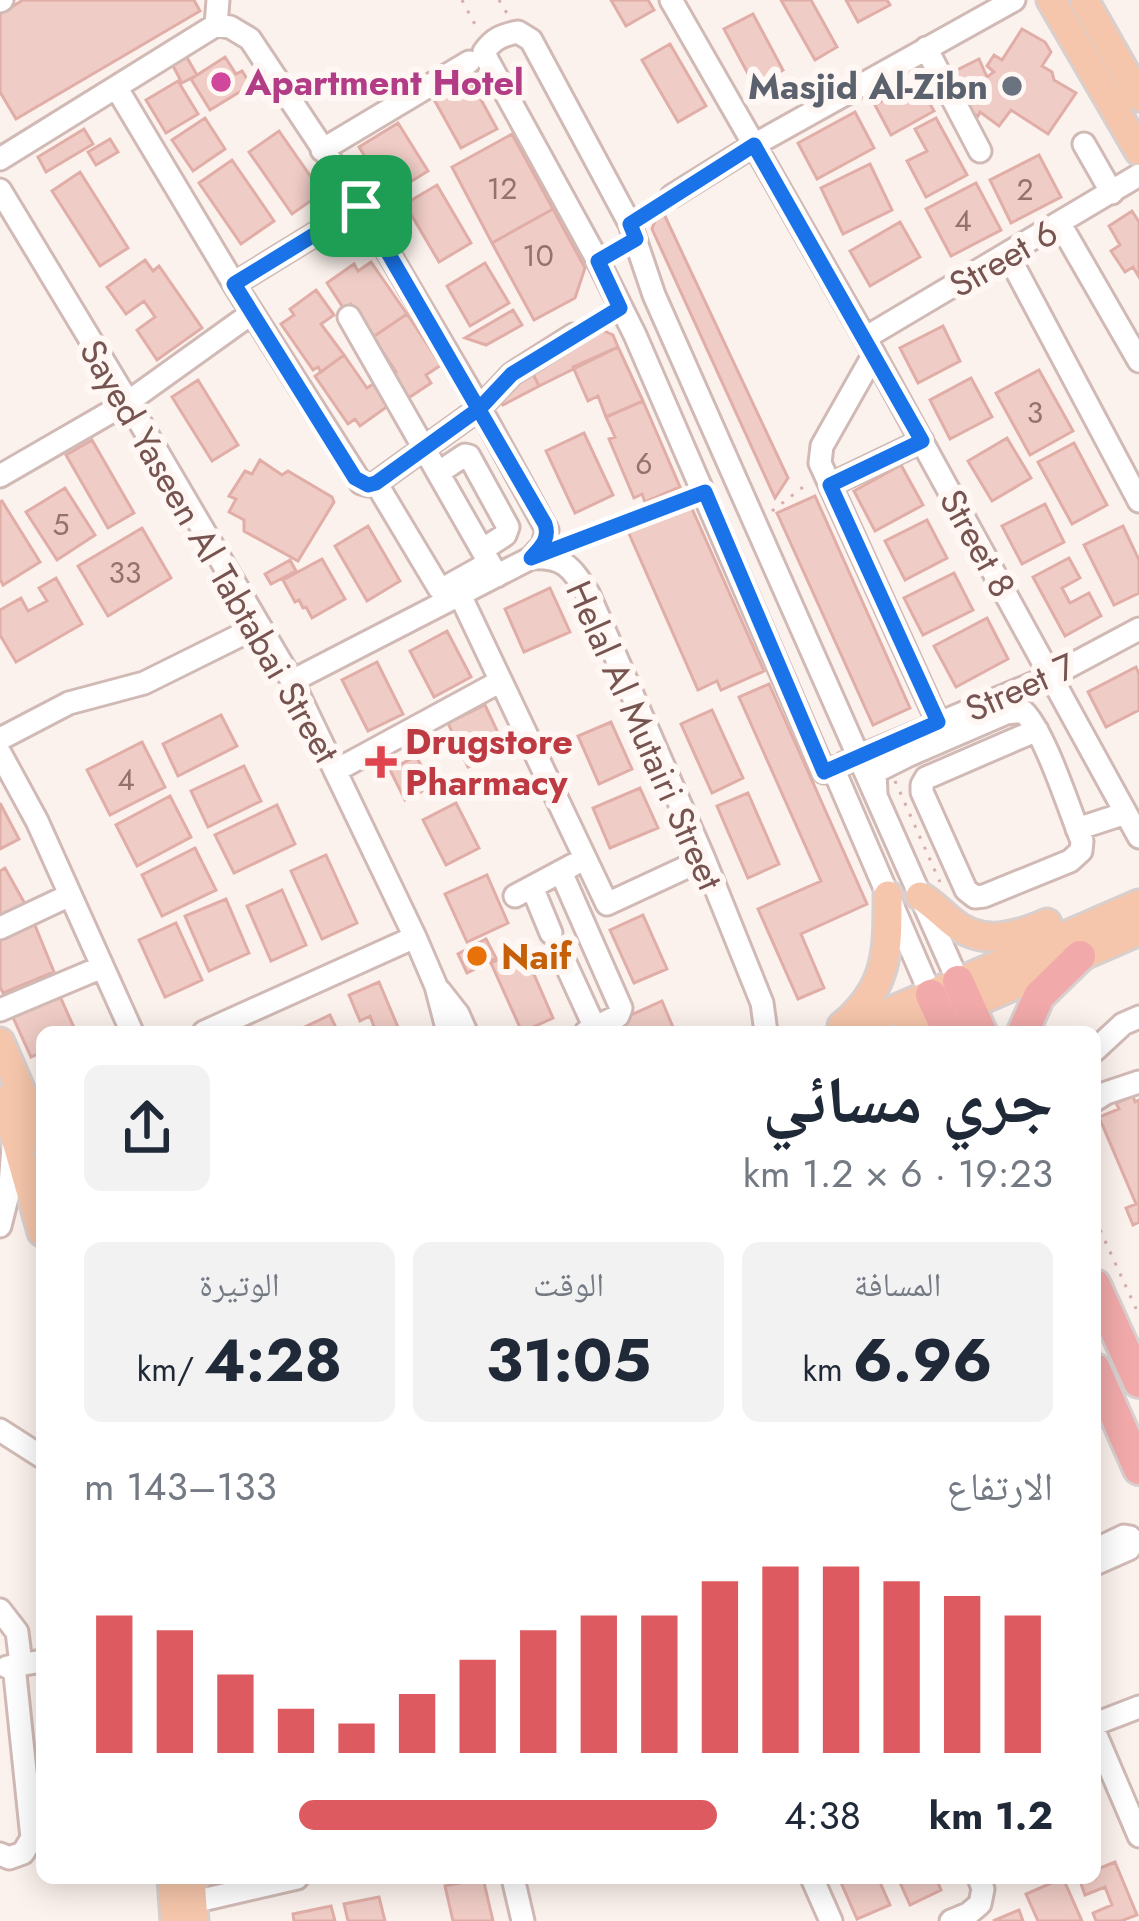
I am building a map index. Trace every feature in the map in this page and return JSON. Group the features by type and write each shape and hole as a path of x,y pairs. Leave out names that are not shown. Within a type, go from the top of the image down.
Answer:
{"highway":[{"path":"1026,1026 1039,996 1080,956"},
{"path":"1101,1291 1131,1320 1139,1382"},
{"path":"1101,1383 1139,1469"}],"main road":[{"path":"1051,0 1139,151"},
{"path":"1084,0 1139,97"},
{"path":"845,1026 864,1006 880,977 888,942 885,887"},
{"path":"920,896 961,928 986,938 1013,937 1080,912 1109,916"},
{"path":"872,1026 955,1011 1109,916 1139,904"},
{"path":"921,1026 1139,931"},
{"path":"0,1042 36,1126"},
{"path":"5,1122 36,1214"}],"street":[{"path":"0,159 216,25 218,0"},
{"name":"Street 8","path":"671,0 870,346 1139,837"},
{"path":"672,196 1014,0"},
{"name":"Helal Al Mutairi Street","path":"216,25 250,39 361,206 545,524 547,536 531,558"},
{"path":"478,55 502,35 518,32 531,40 630,224 654,295 920,896 955,1011"},
{"path":"926,48 980,152"},
{"path":"322,150 484,52 635,335 824,772 833,768 885,887 955,1011"},
{"path":"116,87 355,478 365,485 376,483 425,449 480,408 512,374 574,335"},
{"path":"1084,144 1112,193"},
{"name":"Street 6","path":"870,346 1139,176"},
{"name":"Sayed Yaseen Al Tabtabai Street","path":"0,190 292,682 415,937 446,1026"},
{"path":"234,284 361,206"},
{"path":"1060,224 1136,350"},
{"path":"1008,255 1139,501"},
{"path":"0,476 128,402 252,313"},
{"path":"349,317 489,563"},
{"path":"870,346 819,456 938,722"},
{"path":"827,478 922,441"},
{"path":"292,682 460,595 489,563 508,527 478,473 466,455 438,473"},
{"path":"376,483 439,588 489,563 531,558"},
{"name":"Helal Al Mutairi Street","path":"531,558 562,562 588,593 704,859 762,1004 765,1026"},
{"path":"460,595 609,905 704,859"},
{"path":"0,739 69,703 144,683 259,626"},
{"name":"Street 7","path":"833,768 1051,676 1139,629"},
{"path":"335,771 499,682"},
{"path":"876,798 875,772 882,767 1006,712 1023,711 1034,721 1082,841 1081,851 1070,861 975,897 965,890 922,792 926,778 1037,730"},
{"path":"0,753 37,821 128,1026"},
{"path":"1077,829 1126,813"},
{"path":"551,932 523,891 584,860"},
{"path":"885,887 900,883 905,864"},
{"path":"561,872 620,1003 618,1016 598,1026"},
{"path":"0,928 70,895"},
{"path":"217,1026 415,937"},
{"path":"562,956 588,1026"},
{"path":"0,1010 102,967"},
{"name":"Sayed Yaseen Al Tabtabai Street","path":"436,986 463,1026"},
{"path":"1101,1044 1123,1024 1139,1017"},
{"path":"1101,1096 1139,1082"},
{"path":"0,1226 10,1186 5,1122"},
{"path":"0,1430 36,1453"},
{"path":"1101,1547 1124,1536 1133,1541 1130,1549 1101,1561"},
{"path":"0,1610 17,1632 32,1838 23,1852 9,1858 0,1854"},
{"path":"1101,1734 1139,1707"},
{"path":"1101,1749 1139,1836"},
{"path":"188,1905 273,1884"},
{"path":"514,1884 523,1921"},
{"path":"815,1884 830,1921"},
{"path":"951,1921 980,1904 981,1884"}],"path":[{"path":"462,0 478,55"},
{"path":"756,523 827,478"},
{"path":"531,558 705,492"},
{"path":"1101,1236 1131,1320"}],"building":[{"path":"23,0 194,0 200,11 16,119 0,92 0,14"},
{"path":"611,0 648,0 654,10 626,26"},
{"path":"781,0 811,0 837,47 815,60"},
{"path":"846,0 887,0 890,5 858,22"},
{"path":"753,14 783,70 754,85 724,29"},
{"name":"Masjid Al-Zibn","path":"1022,29 1045,42 1051,52 1042,66 1076,93 1048,134 1011,110 999,126 980,112 978,116 970,113 953,72 979,59 987,77 994,72 987,66 994,55 1002,60"},
{"path":"670,44 706,106 678,122 642,60"},
{"path":"186,56 197,75 182,83 172,64"},
{"name":"Apartment Hotel","path":"225,57 251,85 210,110 191,79"},
{"path":"467,74 497,129 461,148 431,94"},
{"path":"178,81 198,114 166,133 146,100"},
{"path":"917,81 934,111 891,135 875,105"},
{"path":"855,112 874,148 817,179 798,143"},
{"path":"205,118 225,149 193,171 172,140"},
{"path":"936,118 967,175 926,197 907,161 927,151 915,129"},
{"path":"398,123 428,171 389,195 359,147"},
{"path":"84,129 93,144 46,172 38,157"},
{"path":"279,131 322,193 292,214 249,152"},
{"path":"512,134 553,209 492,243 452,167"},
{"path":"110,139 118,152 96,165 88,152"},
{"path":"1039,155 1061,197 1011,223 990,180"},
{"path":"232,160 274,221 241,244 199,183"},
{"path":"870,164 892,210 843,234 821,188"},
{"path":"80,172 128,248 100,266 52,191"},
{"path":"976,183 1001,230 951,256 926,209"},
{"path":"437,185 471,243 439,262 405,204"},
{"path":"400,197 406,207 391,216 385,206"},
{"path":"553,209 585,268 575,298 534,320 492,243"},
{"path":"1132,211 1139,222 1139,277 1133,267 1125,272 1111,251 1120,245 1109,226"},
{"path":"663,212 788,478 775,498 652,229"},
{"path":"900,222 920,257 870,286 850,251"},
{"path":"145,260 153,271 159,266 202,328 157,360 137,330 155,317 144,301 126,314 107,287"},
{"path":"371,262 407,314 373,337 351,304 344,309 327,283 354,264 358,271"},
{"path":"485,263 509,303 470,326 447,286"},
{"path":"316,290 334,315 321,324 344,355 321,372 318,367 313,370 281,324 294,315 290,309"},
{"path":"513,310 522,325 486,345 465,338"},
{"path":"407,314 441,365 426,375 431,383 404,401 388,377 396,372 373,337"},
{"path":"943,326 960,361 918,383 900,348"},
{"path":"600,329 613,335 618,347 539,386 530,368"},
{"path":"618,347 643,401 606,417 598,396 588,401 573,367"},
{"path":"344,355 367,388 373,384 388,406 360,426 355,419 348,424 315,376"},
{"path":"530,368 539,386 503,405 497,393"},
{"path":"1039,370 1073,431 1030,455 996,393"},
{"path":"971,378 992,417 950,439 930,400"},
{"path":"198,380 238,445 212,461 172,397"},
{"path":"643,401 680,487 645,502 642,494 634,498 609,439 615,437 606,417"},
{"path":"584,433 613,495 575,513 546,451"},
{"path":"1007,438 1031,478 992,501 968,461"},
{"path":"92,440 134,513 108,528 66,455"},
{"path":"1074,443 1107,505 1072,524 1038,462"},
{"path":"260,460 282,475 288,471 334,502 298,561 244,531 244,520 229,512 236,499 229,496 245,471 252,474"},
{"path":"901,465 923,505 875,531 854,491"},
{"path":"65,488 95,535 57,560 26,512"},
{"path":"815,496 910,708 873,725 777,513"},
{"path":"2,501 40,562 3,585 0,579"},
{"path":"689,502 764,671 721,690 717,681 698,690 627,529"},
{"path":"1045,504 1064,542 1022,564 1002,526"},
{"path":"927,520 947,558 905,580 885,541"},
{"path":"368,526 400,581 367,601 335,546"},
{"path":"1123,526 1139,560 1139,593 1114,605 1084,545"},
{"path":"142,528 171,578 108,616 78,566"},
{"path":"1069,558 1080,578 1062,588 1070,603 1089,593 1101,616 1065,636 1033,577"},
{"path":"322,559 345,599 312,618 299,600 295,602 283,580"},
{"path":"290,560 296,571 271,584 265,574"},
{"path":"954,573 973,610 923,635 904,598"},
{"path":"56,578 82,624 16,662 0,635 0,610 21,598 28,611 47,601 39,588"},
{"path":"550,588 570,632 524,652 505,609"},
{"path":"987,618 1008,659 956,687 934,646"},
{"path":"447,631 471,677 434,697 410,651"},
{"path":"377,662 403,714 368,731 342,680"},
{"path":"1136,667 1139,710 1106,727 1088,692"},
{"path":"769,684 867,904 801,934 824,988 798,999 758,909 821,881 739,697"},
{"path":"485,705 506,750 468,767 448,723"},
{"path":"712,710 743,778 712,793 681,724"},
{"path":"221,715 237,746 178,776 163,744"},
{"path":"611,722 632,769 599,784 578,736"},
{"path":"142,742 165,787 110,815 87,770"},
{"name":"Drugstore Pharmacy","path":"386,753 391,763 377,771 371,760"},
{"path":"416,756 432,786 405,800 390,770"},
{"path":"244,766 261,801 208,827 191,791"},
{"path":"640,788 658,828 610,848 593,808"},
{"path":"748,793 779,864 748,878 717,806"},
{"path":"170,796 191,837 137,866 116,825"},
{"path":"0,803 19,839 0,849"},
{"path":"456,803 479,848 446,865 423,820"},
{"path":"277,805 295,844 234,873 215,835"},
{"path":"195,848 216,890 162,916 142,875"},
{"path":"326,855 357,923 322,939 291,871"},
{"path":"5,868 25,904 0,917 0,871"},
{"path":"487,875 508,923 467,942 445,894"},
{"path":"282,890 306,945 271,961 247,906"},
{"path":"226,899 249,953 209,971 185,916"},
{"path":"643,915 667,969 634,983 610,930"},
{"path":"34,923 54,972 3,993 0,937"},
{"path":"176,923 202,980 165,997 139,940"},
{"name":"Naif","path":"486,939 496,958 467,973 458,954"},
{"path":"523,949 553,1018 535,1026 519,1026 491,963"},
{"path":"379,982 397,1026 374,1026 370,1016 360,1021 349,995"},
{"path":"58,992 73,1026 36,1026 36,1055 31,1057 11,1013"},
{"path":"662,1001 672,1026 606,1026"},
{"path":"330,1015 335,1026 307,1026"},
{"path":"1133,1096 1135,1102 1139,1100 1139,1222 1133,1225 1126,1208 1136,1204 1101,1122 1101,1116 1119,1109 1116,1103"},
{"path":"1115,1862 1137,1915 1121,1921 1096,1921 1093,1913 1112,1905 1105,1887 1085,1895 1081,1884 1101,1884 1101,1868"},
{"path":"484,1884 493,1921 453,1921 445,1886"},
{"path":"842,1884 881,1884 890,1905 857,1919"},
{"path":"901,1884 938,1884 941,1890 910,1905"},
{"path":"1049,1884 1066,1884 1082,1921 1038,1921 1026,1894"},
{"path":"379,1897 385,1921 348,1921 344,1904"},
{"path":"331,1906 335,1921 294,1921 293,1914"},
{"path":"1019,1910 1023,1921 993,1921"}],"place":[{"name":"Apartment Hotel","path":"221,82"},
{"name":"Masjid Al-Zibn","path":"1012,86"},
{"name":"Drugstore Pharmacy","path":"381,762"},
{"name":"Naif","path":"477,956"}],"route":[{"path":"361,206 234,284 355,478 368,485 480,408 512,374 620,308 598,261 636,239 630,224 754,145 922,441 830,485 938,722 824,772 705,492 531,558 547,536 545,524 480,408 361,206"}]}
